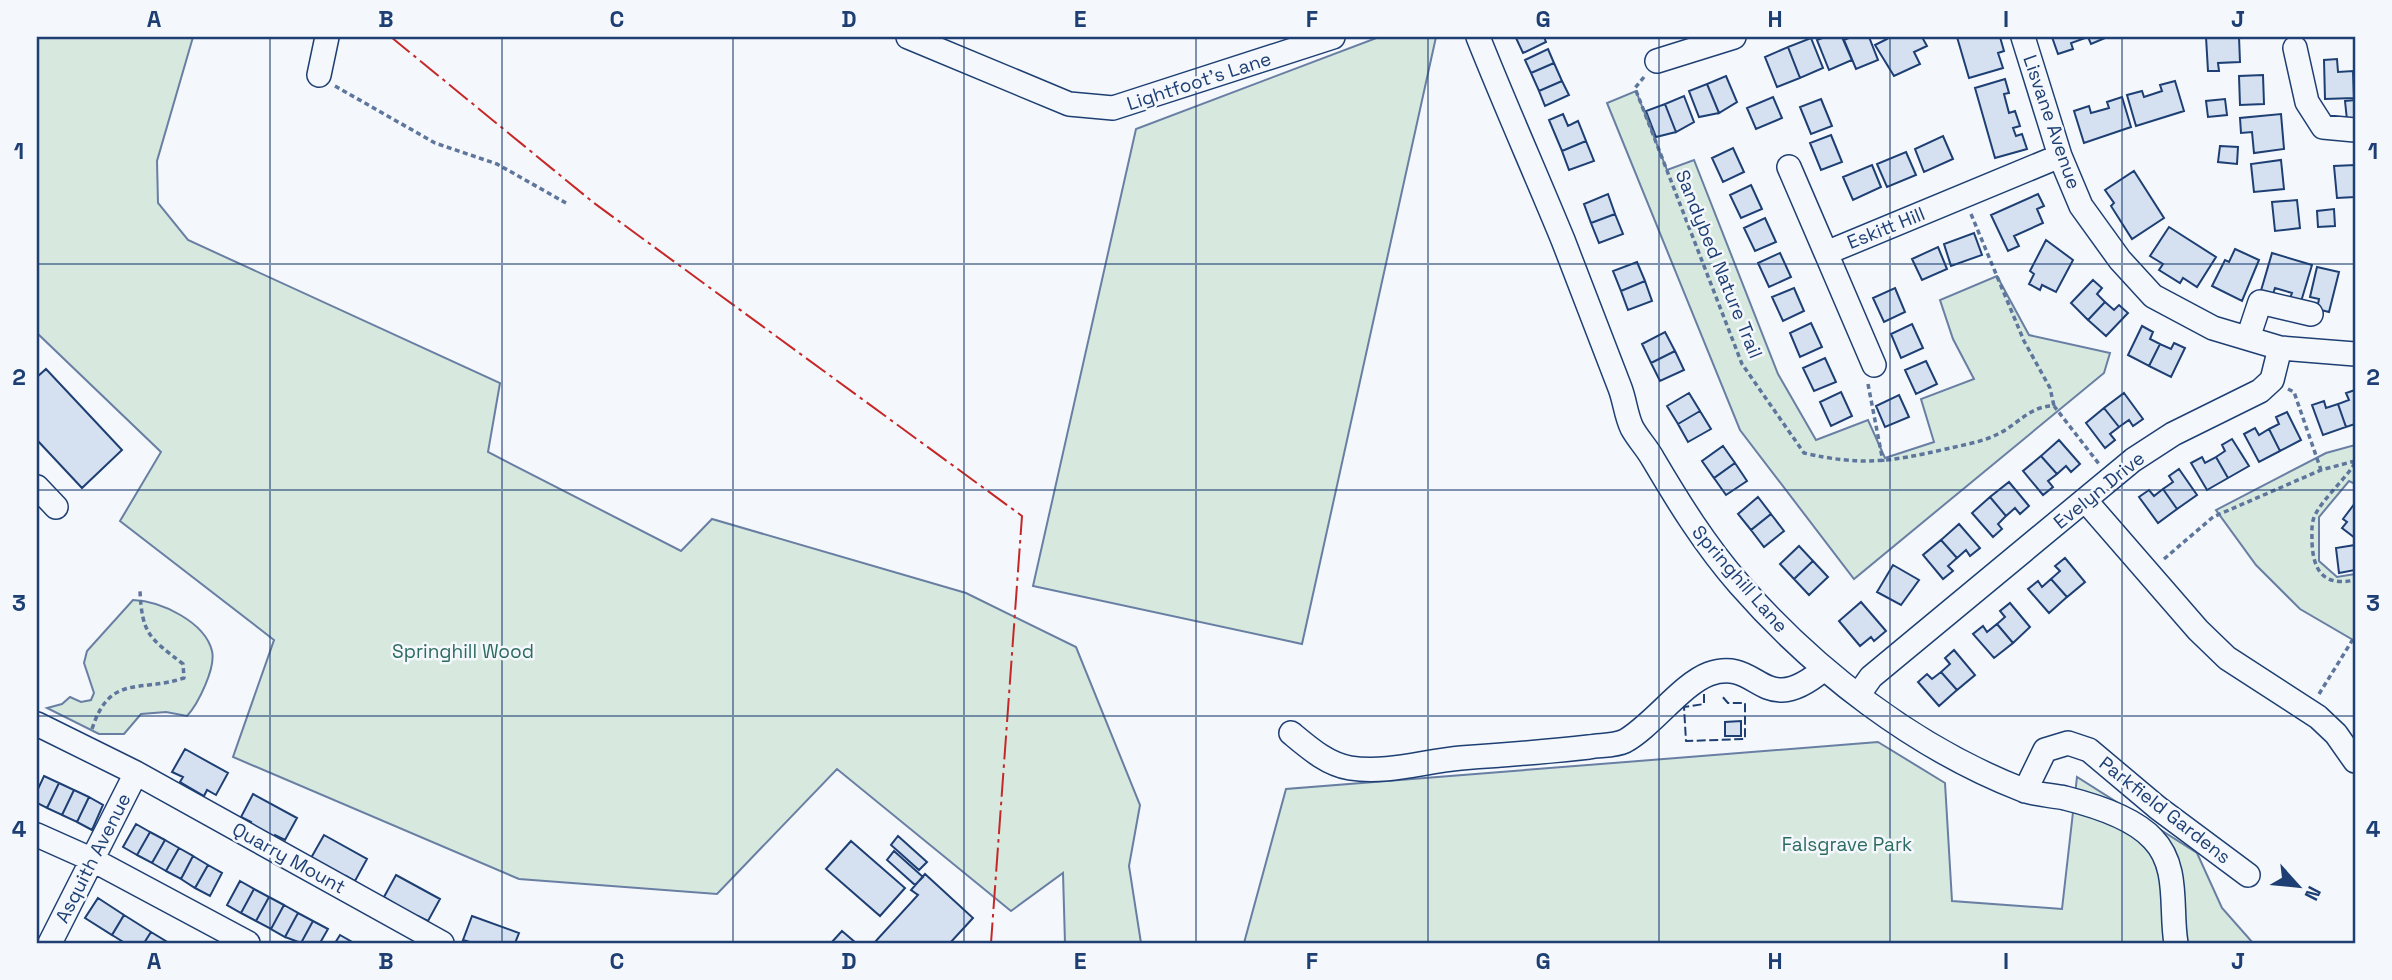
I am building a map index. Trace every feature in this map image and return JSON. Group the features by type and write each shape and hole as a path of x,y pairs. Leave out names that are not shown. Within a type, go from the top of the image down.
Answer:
{"street":[{"path":"318,75 327,37"},
{"name":"Lightfoot's Lane","path":"908,37 1069,104 1113,108 1333,37"},
{"name":"Springhill Lane","path":"1478,37 1567,249 1623,397 1632,428 1702,539 1740,585 1824,669 1942,750 2025,791 2068,799 2114,815 2153,838 2164,854 2172,887 2176,943"},
{"name":"Lisvane Avenue","path":"2023,37 2060,156 2081,206 2120,260 2153,296 2213,328 2280,348"},
{"path":"1657,61 1738,43"},
{"path":"2295,48 2307,102 2323,127 2355,130"},
{"name":"Eskitt Hill","path":"1874,365 1826,253 2060,156"},
{"path":"1789,167 1826,253"},
{"path":"2248,338 2260,302 2311,314"},
{"path":"2272,380 2280,348 2355,354"},
{"name":"Evelyn Drive","path":"1859,694 1871,677 2085,500 2172,434 2260,391 2272,380"},
{"path":"37,487 56,507"},
{"path":"2085,500 2198,630 2227,658 2309,710 2336,734 2355,761"},
{"path":"1292,733 1333,763 1377,770 1458,759 1556,751 1627,740 1706,675 1736,671 1771,690 1782,692 1800,687 1824,669"},
{"name":"Quarry Mount","path":"37,724 136,773 442,943"},
{"name":"Parkfield Gardens","path":"2025,791 2045,750 2067,743 2089,750 2158,808 2248,875"},
{"name":"Asquith Avenue","path":"60,939 93,860 136,773"},
{"path":"37,835 93,860 248,943"}],"path":[{"name":"Sandybed Nature Trail","path":"1657,61 1635,88 1741,364 1804,453 1844,461 1883,462 1985,440 2035,409 2054,406"},
{"path":"318,75 435,143 497,164 566,203"},
{"path":"1963,196 2024,341 2050,388 2054,406 2110,481"},
{"path":"1874,365 1868,383 1883,462"},
{"path":"2272,380 2294,392 2321,470"},
{"path":"2149,573 2213,517 2321,470 2355,462"},
{"path":"2355,462 2315,515 2312,530 2313,563 2318,571 2329,579 2355,580"},
{"path":"86,747 95,718 111,694 132,686 184,678 183,664 159,647 141,622 140,591"},
{"path":"2309,710 2355,636"}],"green space":[{"name":"Springhill Wood","path":"37,37 193,37 157,161 158,203 188,240 500,383 488,452 681,551 712,519 966,593 1076,647 1140,805 1129,866 1141,943 1065,943 1063,873 1011,911 837,769 717,894 519,879 233,757 274,640 120,521 161,452 37,333"},
{"path":"1379,37 1436,37 1302,644 1033,586 1136,129"},
{"path":"1636,91 1667,170 1694,160 1778,374 1816,440 1868,420 1885,458 1934,442 1921,399 1974,379 1953,339 1940,300 1997,276 2029,335 2110,353 2104,373 1854,579 1740,430 1607,103"},
{"path":"2355,445 2355,484 2349,481 2319,517 2319,561 2337,577 2355,574 2355,641 2300,609 2256,565 2216,510 2326,453"},
{"path":"133,600 168,609 201,631 212,651 209,676 201,695 187,716 166,712 141,714 124,734 99,734 47,708 62,704 70,697 81,702 91,700 94,693 84,663 87,651"},
{"name":"Falsgrave Park","path":"1878,742 1945,783 1952,901 2062,909 2077,777 2197,853 2222,908 2253,943 1244,943 1286,789"}],"building":[{"path":"1544,37 1546,42 1523,53 1516,38"},
{"path":"1842,37 1852,60 1829,70 1817,40"},
{"path":"1851,37 1869,37 1878,60 1856,69 1844,40"},
{"path":"1886,37 1922,37 1927,46 1914,52 1920,64 1894,76 1875,45 1887,39"},
{"path":"1957,37 2000,37 2004,51 1998,53 2003,68 1969,78"},
{"path":"2052,37 2088,37 2071,43 2073,49 2058,54"},
{"path":"2088,37 2105,37 2105,38 2091,44"},
{"path":"2206,37 2239,37 2240,62 2218,63 2219,71 2208,71"},
{"path":"1811,38 1823,68 1800,78 1788,47"},
{"path":"1788,47 1800,78 1777,87 1765,57"},
{"path":"1548,49 1554,63 1531,73 1525,60"},
{"path":"2337,59 2338,72 2353,71 2354,98 2325,99 2324,60"},
{"path":"1554,63 1562,81 1539,91 1531,73"},
{"path":"2263,75 2264,104 2240,105 2239,76"},
{"path":"1726,76 1737,102 1719,113 1707,84"},
{"path":"2005,79 2009,93 2004,94 2009,113 2015,111 2020,126 2013,128 2016,136 2022,134 2027,149 1995,158 1975,88"},
{"path":"1562,81 1569,95 1545,106 1539,91"},
{"path":"2175,81 2184,111 2136,126 2127,95 2142,91 2144,97 2162,91 2160,85"},
{"path":"1707,84 1719,113 1699,117 1689,91"},
{"path":"1684,96 1694,122 1676,132 1665,104"},
{"path":"1773,97 1782,118 1756,129 1747,108"},
{"path":"2122,97 2131,127 2084,143 2074,111 2089,106 2091,113 2109,108 2107,102"},
{"path":"1821,99 1832,126 1811,134 1800,107"},
{"path":"2225,99 2227,115 2208,117 2206,101"},
{"path":"2355,100 2355,120 2347,120 2345,101"},
{"path":"1665,104 1676,132 1656,137 1646,111"},
{"path":"1563,114 1568,126 1578,121 1586,141 1562,151 1549,120"},
{"path":"2281,114 2284,149 2254,153 2252,132 2241,133 2240,118"},
{"path":"1831,135 1842,162 1821,170 1810,143"},
{"path":"1943,136 1953,159 1924,172 1915,149"},
{"path":"1586,141 1594,161 1569,170 1562,151"},
{"path":"2220,146 2238,147 2237,164 2218,162"},
{"path":"1733,148 1744,172 1723,182 1712,158"},
{"path":"1906,152 1916,175 1887,187 1877,164"},
{"path":"2281,160 2284,189 2254,192 2251,164"},
{"path":"1872,165 1881,187 1853,200 1843,177"},
{"path":"2355,165 2355,197 2337,198 2334,166"},
{"path":"2134,171 2164,218 2132,239 2111,206 2114,203 2105,190"},
{"path":"1751,185 1762,209 1741,218 1730,195"},
{"path":"1608,194 1615,214 1591,223 1584,204"},
{"path":"2038,194 2044,206 2037,209 2043,223 2014,236 2019,246 2008,251 1991,215"},
{"path":"2297,200 2300,228 2275,231 2272,202"},
{"path":"2334,209 2335,226 2318,227 2317,211"},
{"path":"1615,214 1623,234 1599,243 1591,223"},
{"path":"1765,218 1776,242 1755,251 1744,228"},
{"path":"2169,227 2216,257 2197,287 2183,278 2180,283 2159,270 2163,264 2150,256"},
{"path":"1974,233 1982,255 1951,266 1944,244"},
{"path":"2046,240 2073,260 2056,292 2042,285 2040,290 2029,284 2034,274 2030,271"},
{"path":"1938,247 1947,269 1922,280 1912,259"},
{"path":"2235,249 2259,260 2242,301 2212,286 2225,260 2229,262"},
{"path":"1780,253 1791,277 1769,287 1758,263"},
{"path":"2272,253 2312,265 2300,305 2289,301 2292,293 2275,288 2272,297 2260,294"},
{"path":"1637,262 1645,281 1621,291 1613,271"},
{"path":"2317,267 2339,272 2329,312 2317,309 2319,299 2310,297"},
{"path":"2093,280 2102,288 2097,294 2105,302 2088,320 2071,303"},
{"path":"1645,281 1652,301 1628,310 1621,291"},
{"path":"1794,288 1804,311 1783,321 1772,297"},
{"path":"1895,288 1905,312 1884,322 1873,298"},
{"path":"2105,302 2114,310 2119,305 2128,313 2106,336 2088,320"},
{"path":"1811,323 1822,347 1800,357 1790,333"},
{"path":"1912,324 1923,348 1901,358 1891,334"},
{"path":"2142,326 2153,332 2150,339 2160,344 2149,366 2128,355"},
{"path":"1665,332 1675,351 1651,363 1642,344"},
{"path":"2174,343 2185,348 2171,377 2149,366 2160,344 2171,349"},
{"path":"1675,351 1684,370 1660,381 1651,363"},
{"path":"1825,358 1836,382 1814,391 1803,368"},
{"path":"1926,361 1937,384 1916,394 1905,370"},
{"path":"46,369 122,450 82,488 37,440 37,377"},
{"path":"2355,390 2355,424 2346,427 2338,404 2349,400 2346,393"},
{"path":"1841,392 1852,416 1831,426 1820,402"},
{"path":"1689,393 1700,411 1678,424 1667,406"},
{"path":"2124,393 2143,419 2133,426 2129,420 2119,427 2104,408"},
{"path":"1899,395 1909,417 1885,427 1876,406"},
{"path":"2324,401 2326,408 2338,404 2346,427 2323,435 2312,405"},
{"path":"2104,408 2119,427 2110,434 2115,440 2105,448 2086,423"},
{"path":"1700,411 1711,429 1688,442 1678,424"},
{"path":"2287,412 2301,440 2280,451 2269,429 2279,424 2276,417"},
{"path":"2255,428 2259,435 2269,429 2280,451 2259,462 2244,434"},
{"path":"2232,439 2249,466 2228,478 2216,457 2225,451 2222,445"},
{"path":"2059,440 2080,464 2071,472 2066,466 2057,474 2041,456"},
{"path":"1723,446 1735,463 1714,478 1702,461"},
{"path":"2041,456 2057,474 2048,481 2053,487 2043,495 2023,471"},
{"path":"2202,457 2205,463 2216,457 2228,478 2207,490 2191,463"},
{"path":"1735,463 1747,481 1726,495 1714,478"},
{"path":"2179,469 2197,495 2177,509 2163,489 2173,482 2169,476"},
{"path":"2009,482 2029,506 2020,514 2015,508 2006,516 1990,497"},
{"path":"2163,489 2177,509 2158,523 2139,497 2149,490 2154,496"},
{"path":"1758,497 1771,514 1751,530 1738,514"},
{"path":"1990,497 2006,516 1998,524 2002,529 1993,537 1972,513"},
{"path":"2355,503 2355,538 2342,528 2347,522 2343,519"},
{"path":"1771,514 1784,531 1764,547 1751,530"},
{"path":"1959,524 1980,548 1970,556 1966,550 1957,558 1941,540"},
{"path":"1941,540 1957,558 1948,566 1953,571 1943,579 1923,555"},
{"path":"2355,545 2355,570 2339,573 2336,548"},
{"path":"1799,546 1813,561 1794,579 1780,564"},
{"path":"2065,558 2085,582 2067,597 2051,579 2060,571 2055,566"},
{"path":"1813,561 1828,577 1809,595 1794,579"},
{"path":"1893,565 1919,580 1901,605 1877,592"},
{"path":"2051,579 2067,597 2049,613 2028,589 2038,581 2042,587"},
{"path":"1861,602 1886,631 1874,641 1871,637 1860,646 1839,621"},
{"path":"2010,603 2030,627 2013,643 1997,624 2005,617 2000,611"},
{"path":"1997,624 2013,643 1994,658 1973,634 1983,626 1987,632"},
{"path":"1954,650 1975,675 1957,690 1941,672 1950,664 1945,658"},
{"path":"1941,672 1957,690 1939,706 1918,682 1927,674 1932,679"},
{"path":"1741,721 1741,736 1725,736 1725,722"},
{"path":"185,749 228,773 216,795 207,790 204,796 180,782 183,777 172,772"},
{"path":"44,776 59,783 47,808 37,803 37,791"},
{"path":"59,783 74,790 62,815 47,808"},
{"path":"74,790 89,797 77,822 62,815"},
{"path":"253,794 297,818 285,840 275,835 272,840 248,827 251,822 241,817"},
{"path":"89,797 103,805 92,830 77,822"},
{"path":"136,824 150,832 137,855 123,847"},
{"path":"150,832 165,840 152,863 137,855"},
{"path":"324,835 367,859 355,881 346,876 343,882 311,858"},
{"path":"898,836 927,862 919,870 891,845"},
{"path":"165,840 179,848 166,871 152,863"},
{"path":"851,841 905,888 880,916 826,869"},
{"path":"179,848 193,856 181,879 166,871"},
{"path":"894,851 923,877 915,885 887,860"},
{"path":"193,856 208,865 195,888 181,879"},
{"path":"208,865 222,873 210,896 195,888"},
{"path":"925,874 973,918 950,943 874,943 918,895 911,890"},
{"path":"396,875 440,899 428,921 418,916 415,921 391,908 394,903 384,897"},
{"path":"240,881 254,889 241,913 227,905"},
{"path":"254,889 269,897 256,921 241,913"},
{"path":"269,897 284,905 271,929 256,921"},
{"path":"98,898 124,915 112,935 85,918"},
{"path":"284,905 298,913 285,937 271,929"},
{"path":"298,913 313,921 301,943 285,937"},
{"path":"124,915 151,932 144,943 125,943 112,935"},
{"path":"472,916 519,933 515,943 473,943 463,940"},
{"path":"313,921 328,929 320,943 301,943"},
{"path":"842,931 856,943 831,943"},
{"path":"151,932 169,943 144,943"},
{"path":"340,935 354,943 335,943"}],"fence":[{"path":"1704,694 1704,704 1684,707 1686,741 1745,739 1745,703 1728,703 1721,695"}],"power":[{"path":"391,37 594,203 1022,516 991,943"}]}
